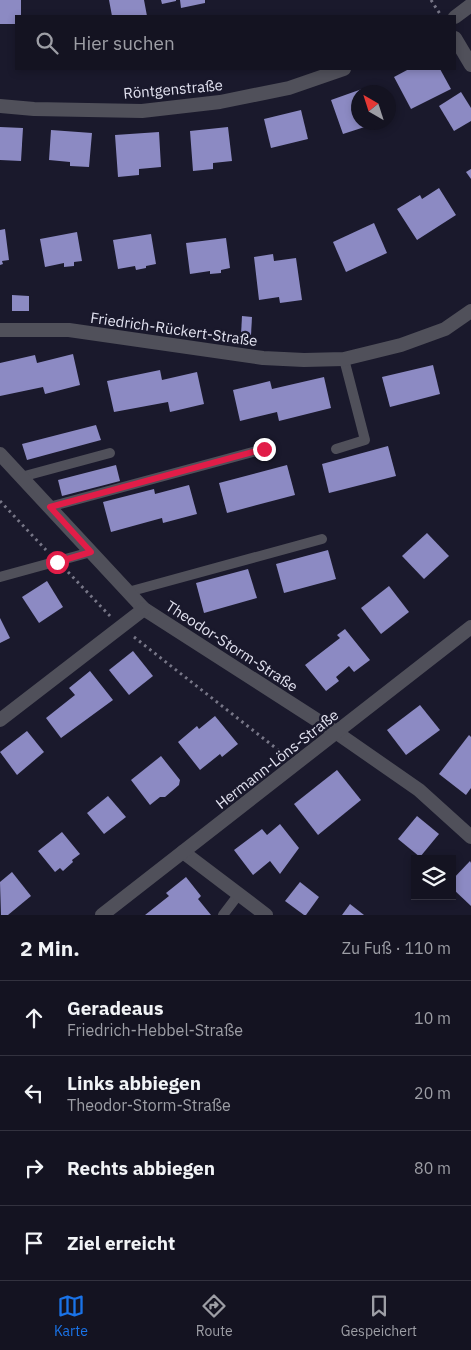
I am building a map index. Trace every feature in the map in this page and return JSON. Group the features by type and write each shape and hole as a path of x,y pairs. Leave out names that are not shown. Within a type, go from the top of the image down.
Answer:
{"street":[{"path":"456,16 471,5"},
{"path":"456,40 471,65"},
{"name":"Röntgenstraße","path":"0,106 34,109 152,110 220,102 289,88 341,70"},
{"name":"Friedrich-Rückert-Straße","path":"0,330 69,330 263,358 304,360 344,358 410,342 445,328 471,311"},
{"name":"Theodor-Storm-Straße","path":"0,454 144,609 337,733 419,790 471,837"},
{"path":"0,720 144,609"},
{"name":"Hermann-Löns-Straße","path":"102,915 471,627"},
{"path":"183,852 266,915"}],"lane":[{"path":"336,449 365,440 344,358"},
{"path":"50,507 264,449"},
{"path":"21,477 110,453"},
{"path":"128,592 322,539"},
{"path":"0,577 91,552"},
{"path":"223,915 239,894"}],"path":[{"path":"431,0 440,15"},
{"path":"121,627 296,764"}],"building":[{"path":"0,0 21,0 21,15 15,15 15,24 0,24"},
{"path":"109,0 144,0 147,15 112,15"},
{"path":"161,0 176,0 176,1 162,4"},
{"path":"180,0 205,0 205,3 181,8"},
{"path":"407,70 441,70 451,89 411,109 394,77"},
{"path":"461,92 471,108 471,121 454,131 439,106"},
{"path":"351,93 351,130 355,130 343,134 331,100"},
{"path":"301,110 308,139 271,148 264,119"},
{"path":"0,127 23,128 21,161 0,160"},
{"path":"228,127 232,161 213,163 213,169 193,171 190,131"},
{"path":"51,130 92,133 89,167 70,166 70,162 49,160"},
{"path":"159,132 161,167 139,169 139,175 118,177 115,135"},
{"path":"471,169 471,179 466,172"},
{"path":"439,188 456,215 417,240 397,209 420,195 422,199"},
{"path":"374,223 387,253 346,272 333,242"},
{"path":"5,229 9,260 2,261 3,264 0,265 0,230"},
{"path":"77,232 82,261 74,262 74,266 64,267 64,263 45,267 40,239"},
{"path":"151,234 156,264 136,270 135,266 118,269 113,240"},
{"path":"226,238 230,268 221,270 221,273 210,274 210,271 190,274 186,243"},
{"path":"273,254 274,261 296,258 302,300 280,303 279,297 259,300 254,257"},
{"path":"12,295 29,296 29,311 12,311"},
{"path":"242,316 252,317 251,335 241,335"},
{"path":"73,354 80,385 45,394 43,387 0,396 0,363 35,355 37,363"},
{"path":"433,365 440,394 390,407 382,377"},
{"path":"160,370 162,380 197,372 204,404 170,412 168,402 114,412 107,381"},
{"path":"324,377 331,408 279,421 277,412 240,421 233,390 270,381 272,389"},
{"path":"96,425 101,440 27,460 22,444"},
{"path":"388,446 396,476 329,493 322,464"},
{"path":"116,465 120,481 62,496 58,480"},
{"path":"287,465 295,495 227,513 219,483"},
{"path":"189,485 197,514 163,523 162,518 111,532 103,502 154,489 155,494"},
{"path":"427,533 449,556 424,579 402,556"},
{"path":"328,550 336,579 284,593 276,564"},
{"path":"248,569 257,598 204,613 196,583"},
{"path":"47,581 63,607 39,623 22,597"},
{"path":"389,586 409,612 381,634 361,608"},
{"path":"0,618 10,638 0,643"},
{"path":"345,629 370,660 354,672 349,666 336,677 339,681 326,691 305,665 340,638 337,635"},
{"path":"133,651 153,676 129,695 109,670"},
{"path":"90,671 113,700 61,738 46,718 75,695 69,688"},
{"path":"420,705 440,730 406,755 387,730"},
{"path":"215,716 238,744 222,757 220,754 200,770 178,742 197,726 199,729"},
{"path":"27,731 44,752 17,775 0,752"},
{"path":"469,735 471,737 471,788 466,795 439,774"},
{"path":"161,756 180,780 179,785 165,797 160,797 150,805 131,780"},
{"path":"337,770 361,800 318,835 294,804"},
{"path":"108,796 126,817 104,834 87,813"},
{"path":"417,816 439,834 422,855 418,855 398,839"},
{"path":"280,824 299,848 280,874 270,861 253,875 234,850 262,829 267,835"},
{"path":"62,832 80,854 63,871 60,868 55,872 38,851"},
{"path":"470,861 471,906 456,892 456,876"},
{"path":"12,872 31,896 8,915 1,915 0,882"},
{"path":"186,877 201,896 198,899 211,915 145,915 169,896 166,893"},
{"path":"300,882 319,897 306,915 285,901"},
{"path":"350,904 364,915 342,915"}],"route":[{"path":"57,562 91,552 50,507 264,449"}]}
